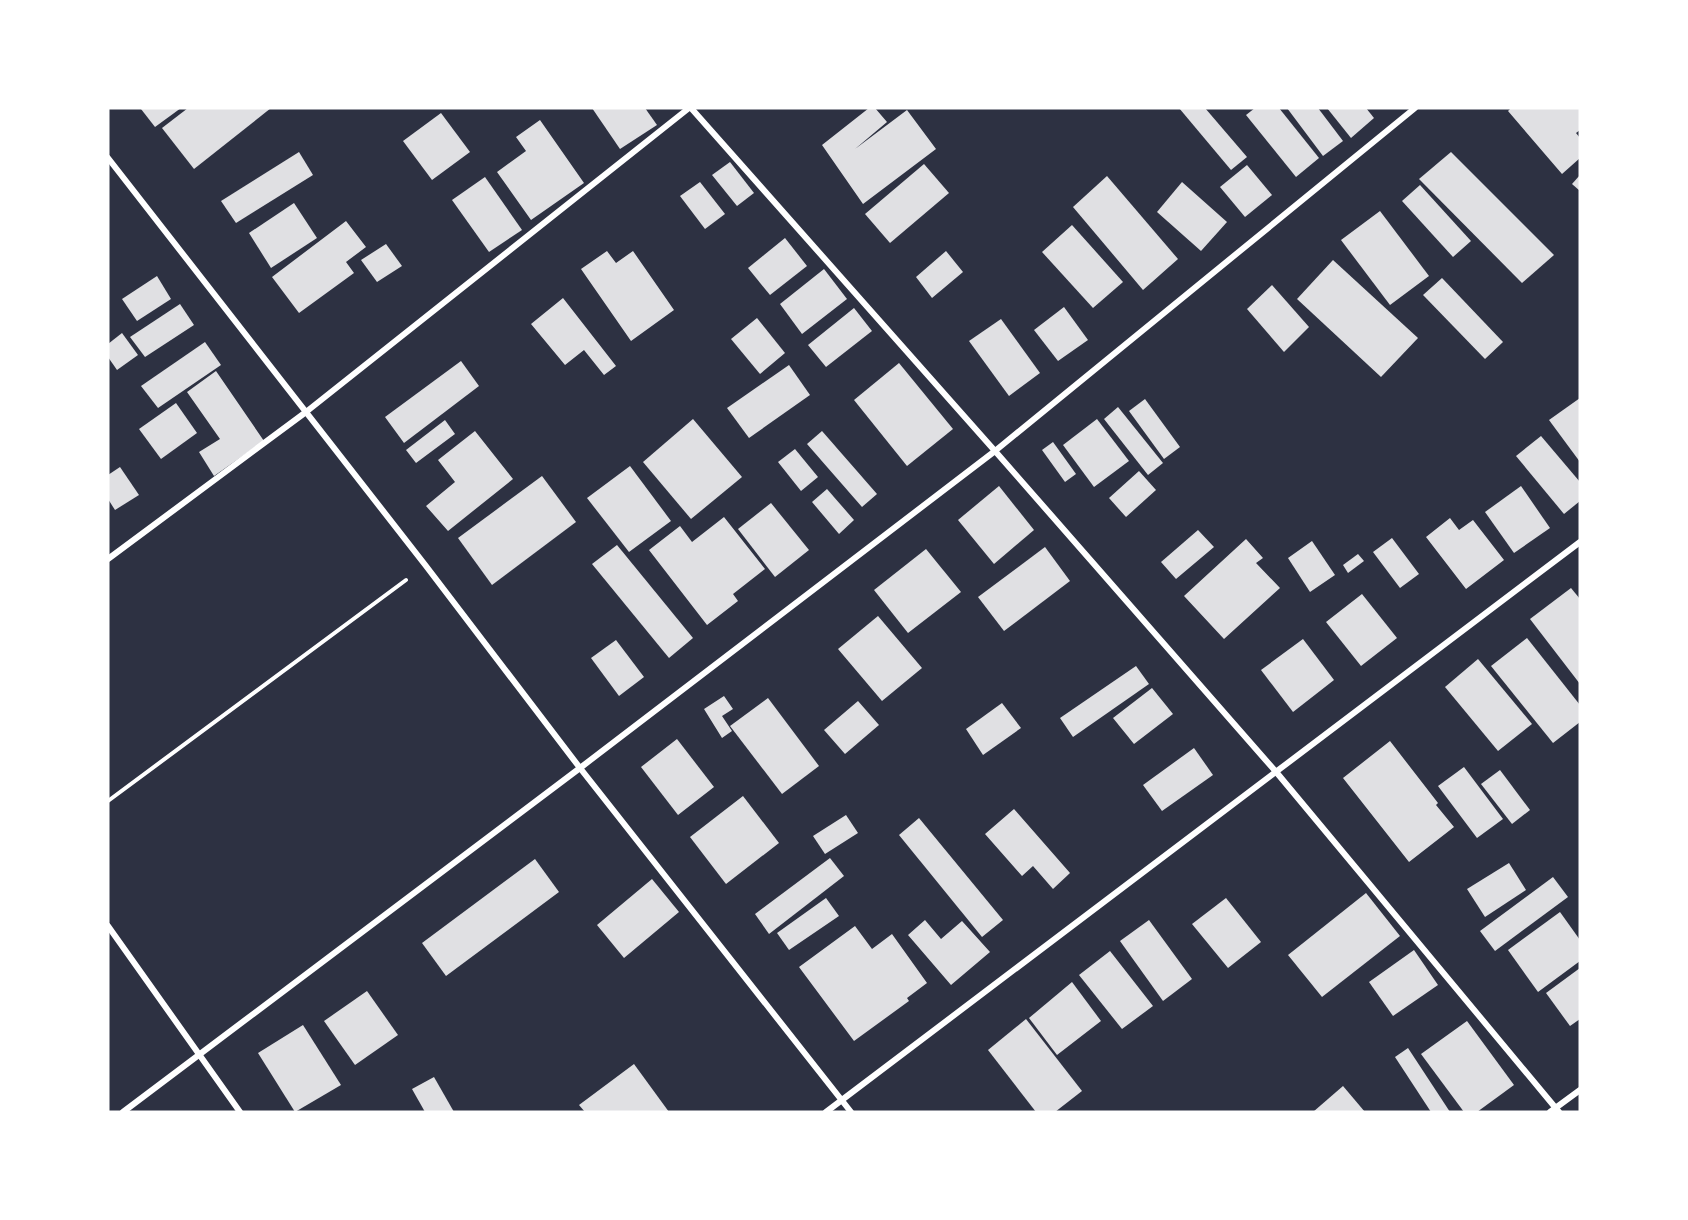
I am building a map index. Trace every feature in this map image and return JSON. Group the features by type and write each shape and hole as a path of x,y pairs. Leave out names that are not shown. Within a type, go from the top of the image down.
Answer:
{"street":[{"path":"108,559 306,412 690,108 995,451 1276,773 1555,1111 1580,1090"},
{"path":"123,1112 580,768 995,451 1415,108"},
{"path":"108,158 426,566 580,768 851,1112"},
{"path":"826,1112 1580,542"},
{"path":"108,926 240,1112"}],"path":[{"path":"108,801 426,566"}],"building":[{"path":"181,108 155,127 141,109"},
{"path":"188,108 271,108 194,169 162,128"},
{"path":"592,108 645,108 657,125 620,149"},
{"path":"869,108 875,108 887,122 855,149 907,110 936,149 863,204 822,145"},
{"path":"1179,108 1205,108 1247,157 1231,170"},
{"path":"1255,108 1279,108 1319,158 1296,177 1246,115"},
{"path":"1287,108 1318,108 1343,141 1323,156"},
{"path":"1327,108 1366,108 1374,118 1351,138"},
{"path":"1511,108 1580,108 1580,130 1576,133 1580,138 1580,158 1562,174 1508,111"},
{"path":"441,113 470,152 432,180 403,141"},
{"path":"540,120 584,183 531,220 497,172 526,151 516,137"},
{"path":"299,152 313,175 236,223 221,201"},
{"path":"1451,152 1554,255 1522,283 1419,179"},
{"path":"730,162 754,193 737,206 712,175"},
{"path":"924,164 949,193 890,243 865,214"},
{"path":"1247,165 1272,195 1245,217 1220,187"},
{"path":"1580,175 1580,191 1572,184"},
{"path":"1107,176 1178,259 1143,290 1073,207"},
{"path":"485,177 522,230 489,252 452,200"},
{"path":"700,182 725,214 705,229 680,196"},
{"path":"1182,182 1227,222 1201,251 1157,212"},
{"path":"1420,185 1471,241 1453,257 1402,201"},
{"path":"294,203 317,238 271,268 249,233"},
{"path":"1380,211 1429,276 1390,305 1341,240"},
{"path":"346,221 366,247 346,262 354,273 299,313 272,277"},
{"path":"1072,225 1123,282 1093,308 1042,252"},
{"path":"785,238 807,266 770,295 748,268"},
{"path":"386,244 402,266 377,282 361,260"},
{"path":"607,251 616,263 633,251 674,310 631,341 581,269"},
{"path":"946,251 963,272 932,298 916,277"},
{"path":"1333,260 1418,338 1381,377 1297,299"},
{"path":"824,269 847,299 802,334 780,304"},
{"path":"157,276 171,299 137,321 122,299"},
{"path":"1442,278 1503,342 1485,359 1423,295"},
{"path":"1272,285 1309,327 1284,352 1247,309"},
{"path":"563,298 616,366 604,375 584,350 565,365 531,324"},
{"path":"180,304 194,325 145,357 130,337"},
{"path":"1064,307 1088,340 1058,361 1034,330"},
{"path":"854,308 872,331 826,367 808,345"},
{"path":"757,318 785,353 760,374 731,339"},
{"path":"1001,319 1040,373 1009,396 969,341"},
{"path":"122,333 138,355 117,370 108,357 108,344"},
{"path":"205,342 221,365 158,408 141,386"},
{"path":"461,361 479,386 404,443 385,417"},
{"path":"899,363 953,429 907,466 854,400"},
{"path":"789,365 810,395 749,438 727,408"},
{"path":"216,371 264,441 214,476 199,452 220,439 187,392"},
{"path":"1580,398 1580,462 1549,420"},
{"path":"1145,399 1180,447 1164,459 1129,411"},
{"path":"176,403 197,433 161,459 139,429"},
{"path":"1118,407 1163,463 1148,475 1104,419"},
{"path":"693,419 742,477 691,519 643,462"},
{"path":"1097,419 1129,461 1094,487 1063,445"},
{"path":"445,420 455,434 416,463 406,450"},
{"path":"475,431 513,479 448,531 426,506 455,482 438,460"},
{"path":"822,431 877,494 862,507 807,444"},
{"path":"1541,436 1580,482 1580,501 1564,514 1516,456"},
{"path":"1053,442 1076,474 1065,482 1042,450"},
{"path":"795,449 818,477 801,491 778,462"},
{"path":"630,466 671,521 629,552 587,498"},
{"path":"120,467 139,495 115,510 108,499 108,475"},
{"path":"1139,471 1156,490 1126,517 1109,498"},
{"path":"542,476 576,522 492,585 458,538"},
{"path":"999,486 1034,530 994,564 958,520"},
{"path":"1521,486 1550,528 1514,553 1485,512"},
{"path":"827,489 854,520 839,534 812,502"},
{"path":"771,503 809,550 775,577 738,529"},
{"path":"724,517 765,569 733,594 738,601 707,625 649,550 680,526 692,542"},
{"path":"1450,518 1459,530 1473,520 1504,560 1466,589 1426,537"},
{"path":"1198,530 1214,547 1176,579 1161,562"},
{"path":"1392,538 1419,574 1400,588 1373,552"},
{"path":"1246,539 1263,558 1256,563 1280,588 1224,639 1184,596"},
{"path":"1312,541 1335,575 1310,592 1288,558"},
{"path":"617,545 693,638 669,658 592,564"},
{"path":"1045,547 1070,581 1004,631 978,597"},
{"path":"926,549 961,592 908,633 874,590"},
{"path":"1358,554 1364,561 1348,573 1343,565"},
{"path":"1571,588 1580,599 1580,684 1530,619"},
{"path":"1362,594 1397,638 1361,666 1326,622"},
{"path":"878,616 922,668 882,701 838,649"},
{"path":"1527,638 1580,705 1580,722 1553,743 1491,666"},
{"path":"1303,639 1334,680 1293,712 1261,670"},
{"path":"616,640 644,677 619,696 591,658"},
{"path":"1478,659 1532,724 1498,751 1445,687"},
{"path":"1136,666 1149,684 1073,737 1060,718"},
{"path":"1152,688 1173,714 1134,744 1113,718"},
{"path":"724,696 733,709 722,716 732,731 722,738 704,709"},
{"path":"768,698 819,766 782,794 730,726"},
{"path":"858,701 879,725 845,754 824,730"},
{"path":"1002,703 1021,728 983,755 966,729"},
{"path":"677,739 714,787 678,815 641,767"},
{"path":"1390,741 1454,827 1409,862 1343,778"},
{"path":"1194,748 1213,775 1162,811 1143,785"},
{"path":"1464,767 1503,819 1477,838 1438,786"},
{"path":"1500,770 1530,810 1512,824 1481,784"},
{"path":"743,796 779,843 726,884 690,837"},
{"path":"1014,809 1070,873 1053,889 1033,866 1022,876 985,834"},
{"path":"846,815 858,833 825,854 813,836"},
{"path":"919,818 1003,920 982,937 899,835"},
{"path":"830,858 844,876 769,934 755,914"},
{"path":"535,859 559,892 446,976 422,943"},
{"path":"1509,863 1526,890 1485,917 1467,889"},
{"path":"1553,877 1568,897 1495,951 1480,931"},
{"path":"652,879 679,912 624,958 597,925"},
{"path":"1366,893 1400,936 1322,997 1288,955"},
{"path":"826,898 839,916 789,950 777,933"},
{"path":"1226,898 1261,942 1228,968 1192,924"},
{"path":"1560,912 1580,940 1580,961 1538,992 1508,950"},
{"path":"925,920 941,939 962,921 990,952 951,985 908,935"},
{"path":"1149,920 1192,979 1163,1001 1120,941"},
{"path":"855,926 872,949 892,934 927,983 907,998 909,1001 854,1041 799,967"},
{"path":"1414,950 1438,985 1393,1016 1369,982"},
{"path":"1110,951 1153,1006 1122,1029 1079,975"},
{"path":"1580,968 1580,1019 1570,1026 1546,993"},
{"path":"1072,982 1101,1021 1057,1055 1029,1018"},
{"path":"367,991 398,1035 355,1065 324,1021"},
{"path":"1026,1019 1082,1091 1055,1112 1036,1112 988,1050"},
{"path":"1467,1021 1514,1085 1477,1112 1464,1112 1421,1054"},
{"path":"303,1025 341,1085 295,1112 258,1053"},
{"path":"1408,1048 1450,1112 1431,1112 1395,1057"},
{"path":"634,1064 669,1112 585,1112 579,1105"},
{"path":"434,1077 454,1112 425,1112 412,1089"},
{"path":"1343,1086 1365,1112 1313,1112"}]}
